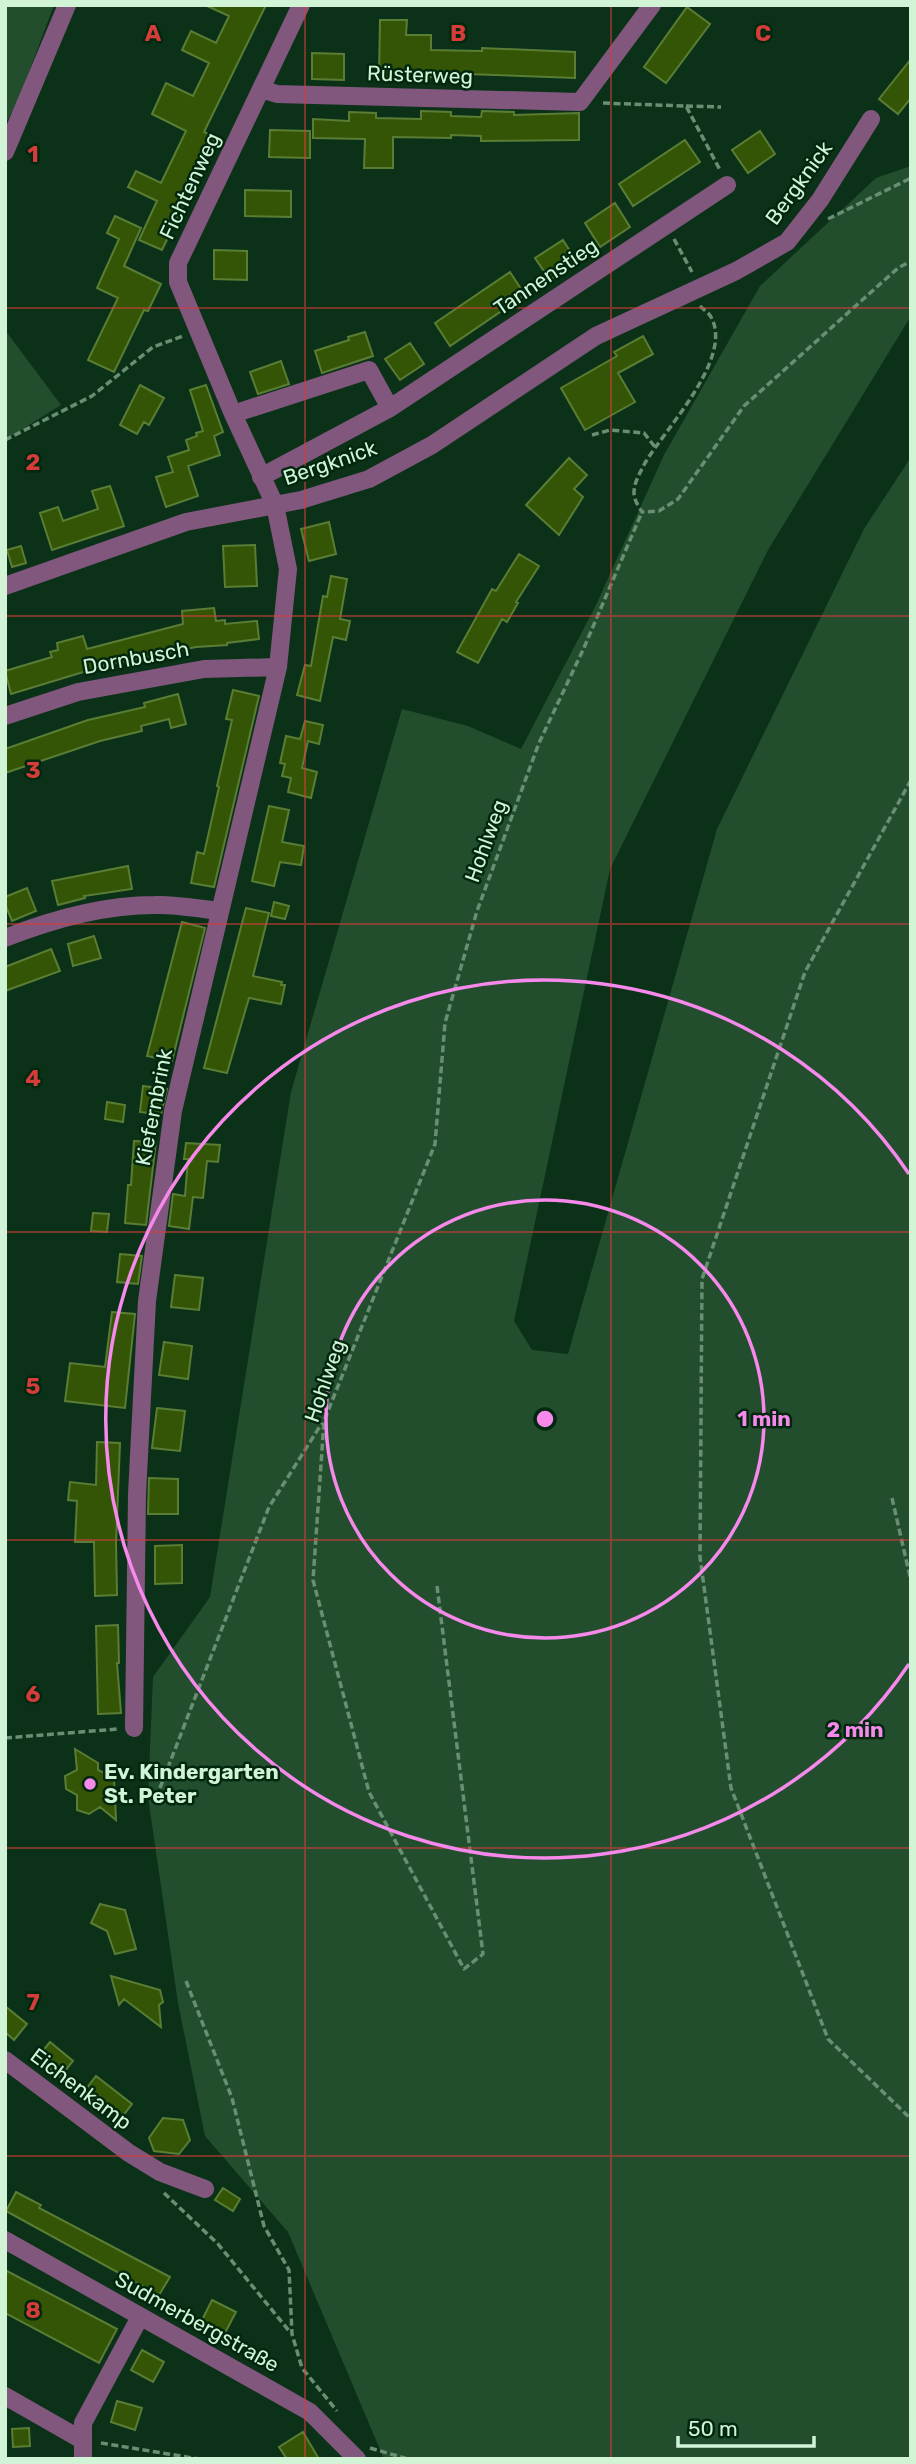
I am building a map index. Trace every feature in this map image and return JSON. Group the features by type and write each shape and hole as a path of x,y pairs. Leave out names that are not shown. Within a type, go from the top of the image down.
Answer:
{"street":[{"path":"5,152 67,5"},
{"name":"Fichtenweg","path":"275,505 233,414 178,282 178,263 301,5"},
{"path":"580,102 652,5"},
{"name":"Rüsterweg","path":"261,89 277,94 580,102"},
{"name":"Bergknick","path":"5,586 186,523 301,500 369,479 432,445 596,336 736,271 787,242 820,200 871,119"},
{"name":"Tannenstieg","path":"261,477 390,408 727,185"},
{"path":"233,414 369,370 390,408"},
{"name":"Kiefernbrink","path":"134,1728 137,1494 147,1301 173,1111 278,667 288,569 275,505"},
{"name":"Dornbusch","path":"5,716 78,692 204,669 278,667"},
{"path":"5,938 36,926 101,908 156,904 220,911"},
{"name":"Eichenkamp","path":"5,2060 129,2153 160,2172 205,2189"},
{"name":"Sudmerbergstraße","path":"5,2240 310,2412 360,2456"},
{"path":"83,2459 83,2423 140,2317"},
{"path":"5,2396 82,2440"}],"path":[{"path":"580,102 721,107"},
{"path":"686,106 727,185"},
{"path":"820,224 874,194 911,178"},
{"path":"665,225 689,262"},
{"path":"678,298 696,303 711,316 716,335 715,352 709,368 654,447 636,480 633,496 642,512 659,510 678,499 744,406 879,285 911,261"},
{"path":"5,440 92,396 153,347 199,330"},
{"path":"592,435 610,430 645,433 654,447"},
{"name":"Hohlweg","path":"437,1586 483,1954 464,1969 369,1792 313,1580 324,1421 435,1144 444,1023 477,911 538,743 583,650 642,512"},
{"path":"911,780 805,972 702,1279 699,1558 731,1788 828,2039 911,2119"},
{"path":"160,1788 270,1507 324,1421"},
{"path":"892,1498 911,1581"},
{"path":"5,1738 134,1728"},
{"path":"186,1982 232,2098 264,2227 289,2270 292,2334 302,2368 342,2417"},
{"path":"163,2192 218,2244 292,2334"},
{"path":"82,2440 200,2459"},
{"path":"360,2456 369,2448 408,2459"}],"green space":[{"path":"8,5 54,5 18,101 5,125 5,13"},
{"path":"911,166 911,316 768,550 610,869 514,1321 532,1350 568,1354 717,829 864,529 911,457 911,2459 384,2459 288,2232 205,2136 178,2003 148,1797 153,1677 210,1597 291,1092 402,709 468,726 521,749 596,605 664,455 760,286 876,178"},
{"path":"5,330 61,405 5,440"}],"building":[{"path":"205,5 266,5 204,132 216,137 162,250 139,240 157,201 128,187 136,171 161,183 186,131 152,114 166,83 193,96 209,63 182,50 191,31 216,43 229,16"},
{"path":"687,7 710,24 666,83 644,67"},
{"path":"380,20 407,20 406,35 431,35 431,50 482,51 482,48 575,52 575,78 466,74 465,77 379,77"},
{"path":"312,53 344,54 344,80 312,79"},
{"path":"911,59 911,98 898,114 879,99"},
{"path":"421,111 481,117 482,111 514,112 514,115 579,113 579,140 481,141 481,136 451,135 451,138 393,137 393,168 364,168 365,139 313,138 313,119 349,121 349,112 376,113 376,118 421,119"},
{"path":"270,130 310,131 310,158 269,157"},
{"path":"760,131 775,154 748,173 732,150"},
{"path":"685,140 700,162 633,206 619,184"},
{"path":"245,190 291,191 291,217 245,216"},
{"path":"615,203 630,227 600,247 585,223"},
{"path":"115,216 141,228 124,266 161,284 148,311 144,310 114,372 88,360 118,298 97,288 119,239 107,233"},
{"path":"563,240 577,262 550,280 535,258"},
{"path":"214,250 247,251 247,280 214,279"},
{"path":"510,272 525,295 450,346 435,323"},
{"path":"365,332 373,356 322,373 315,351"},
{"path":"643,336 653,354 618,373 635,402 585,430 561,388 617,356 614,352"},
{"path":"410,343 424,364 400,380 385,359"},
{"path":"281,361 289,384 258,394 250,372"},
{"path":"140,385 164,398 149,425 144,422 137,434 120,425"},
{"path":"206,385 223,432 214,436 220,455 188,466 198,496 166,507 156,477 173,472 168,457 189,450 186,440 203,431 190,390"},
{"path":"569,458 587,475 574,489 583,497 559,535 526,505"},
{"path":"110,486 124,526 52,550 40,513 58,507 63,521 98,509 92,491"},
{"path":"329,522 336,554 309,561 301,529"},
{"path":"255,545 257,586 225,587 223,546"},
{"path":"21,546 26,563 12,567 7,550"},
{"path":"519,554 539,566 516,602 518,603 507,622 502,619 478,663 457,652 492,589 496,591"},
{"path":"331,576 347,579 340,619 350,621 346,640 333,637 320,701 297,695 305,665 311,666 323,596 327,597"},
{"path":"214,608 216,621 225,620 225,624 257,621 259,639 196,647 103,666 11,694 5,671 52,657 50,652 58,650 57,643 83,636 87,649 183,624 182,611"},
{"path":"233,690 259,696 214,887 191,883 197,852 204,854 219,787 217,786 232,720 226,719"},
{"path":"178,694 186,724 171,728 169,719 141,726 142,731 100,741 5,773 5,749 88,720 145,707 144,703"},
{"path":"305,721 323,725 319,744 308,741 302,768 317,772 311,798 288,792 291,778 282,776 285,764 280,763 286,736 300,739"},
{"path":"269,806 289,810 282,842 304,846 301,865 280,862 274,886 252,881"},
{"path":"128,866 132,889 84,896 85,898 58,905 52,881"},
{"path":"27,888 36,911 12,921 5,897"},
{"path":"274,902 289,906 285,919 271,916"},
{"path":"246,908 269,913 253,976 285,985 281,1004 249,998 227,1073 204,1068"},
{"path":"182,922 205,928 172,1061 147,1056"},
{"path":"94,936 101,958 73,966 68,944"},
{"path":"51,949 60,971 5,991 5,967"},
{"path":"143,1086 167,1089 161,1115 140,1112"},
{"path":"107,1102 125,1105 123,1122 105,1119"},
{"path":"134,1141 156,1142 146,1225 125,1223"},
{"path":"186,1143 220,1145 218,1162 207,1161 203,1198 193,1197 189,1229 169,1226 173,1194 185,1196 188,1159 184,1159"},
{"path":"93,1213 109,1214 107,1232 91,1231"},
{"path":"120,1254 142,1256 138,1284 117,1282"},
{"path":"175,1275 203,1278 199,1310 171,1307"},
{"path":"112,1312 135,1314 125,1408 65,1401 70,1363 105,1367"},
{"path":"164,1342 192,1346 188,1379 159,1375"},
{"path":"157,1408 185,1411 180,1451 152,1448"},
{"path":"97,1442 120,1443 117,1595 95,1596 94,1542 75,1542 77,1501 68,1500 70,1482 96,1485"},
{"path":"149,1478 178,1479 178,1514 148,1514"},
{"path":"182,1545 182,1583 155,1584 155,1546"},
{"path":"118,1625 117,1663 121,1713 98,1714 96,1626"},
{"name":"Ev. Kindergarten St. Peter","path":"75,1749 98,1763 98,1770 114,1778 116,1820 100,1807 89,1814 77,1810 77,1795 66,1789 65,1776 77,1770"},
{"path":"100,1904 125,1910 136,1949 115,1954 107,1931 91,1923"},
{"path":"111,1976 160,1990 163,2002 159,2005 161,2027 124,1999 119,2005"},
{"path":"5,2006 27,2024 14,2040 5,2032"},
{"path":"50,2042 73,2061 60,2077 37,2058"},
{"path":"96,2076 132,2104 119,2121 83,2093"},
{"path":"163,2118 183,2120 190,2140 179,2154 154,2151 149,2138"},
{"path":"223,2188 240,2199 233,2211 215,2200"},
{"path":"16,2192 41,2205 39,2208 170,2277 159,2295 6,2211"},
{"path":"5,2270 117,2329 99,2363 5,2313"},
{"path":"212,2300 236,2312 225,2333 201,2322"},
{"path":"142,2350 164,2362 153,2382 131,2370"},
{"path":"117,2401 142,2408 135,2430 111,2422"},
{"path":"29,2428 30,2446 13,2447 12,2429"},
{"path":"303,2432 319,2459 287,2459 279,2447"}],"place":[{"name":"Ev. Kindergarten St. Peter","path":"90,1784"}]}
